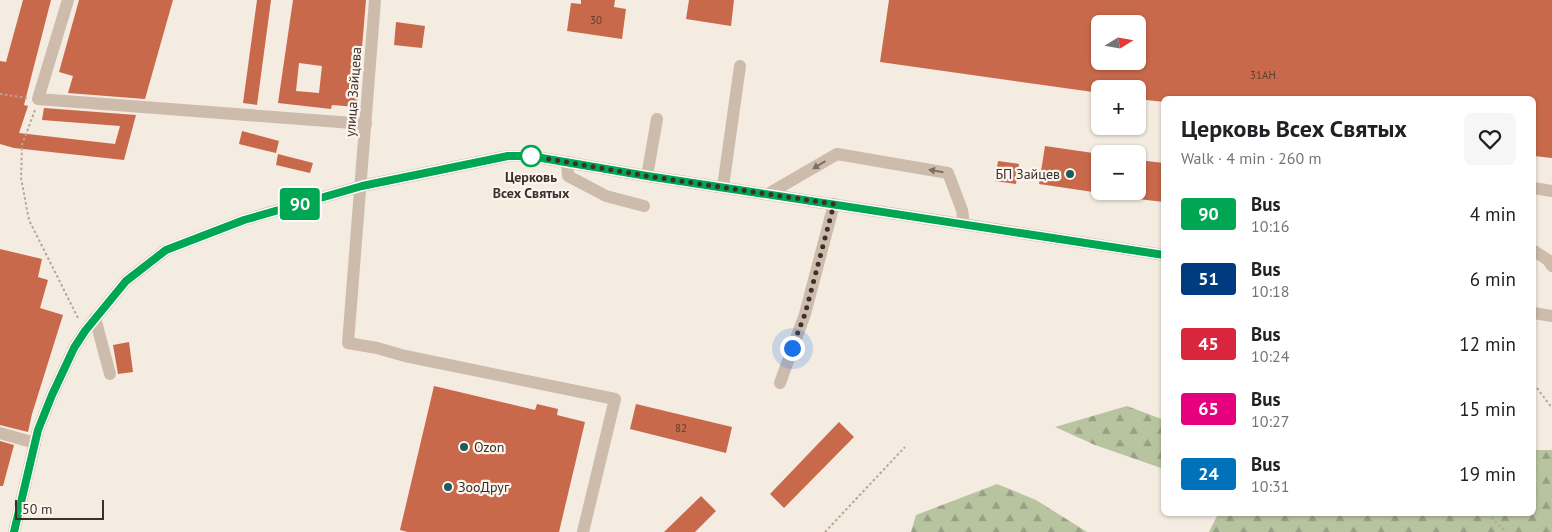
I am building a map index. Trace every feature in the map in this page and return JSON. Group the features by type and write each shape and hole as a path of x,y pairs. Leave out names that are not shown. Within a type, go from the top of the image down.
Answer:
{"street":[{"path":"68,0 38,99 366,124"},
{"name":"улица Зайцева","path":"375,0 362,186 348,344 377,348 405,356 615,399 583,532"},
{"path":"723,187 740,66"},
{"path":"647,176 657,119"},
{"path":"768,194 837,154 948,173 962,210 964,224"},
{"path":"14,532 38,430 52,395 74,348 85,331 126,281 166,250 244,220 362,186 508,156 530,156 647,176 1161,255"},
{"path":"567,162 568,176 606,196 644,206"},
{"path":"1536,188 1552,191"},
{"path":"780,383 805,314 834,204"},
{"path":"1536,252 1548,260 1552,266"},
{"path":"1536,313 1552,316"},
{"path":"94,318 110,374"},
{"path":"0,433 35,443"}],"path":[{"path":"0,94 38,99 22,145 21,178 27,212 29,220 85,331"},
{"path":"1536,387 1552,408"},
{"path":"825,532 905,447"},
{"path":"1490,516 1506,532"}],"green space":[{"path":"1127,406 1161,419 1161,468 1095,445 1055,427"},
{"path":"1536,450 1552,450 1552,532 1209,532 1217,516 1536,516"},
{"path":"997,484 1036,500 1087,532 911,532 916,515"}],"building":[{"path":"23,0 51,0 24,105 28,106 19,133 115,144 120,126 42,120 44,108 136,115 124,160 14,148 0,144 0,61 6,62"},
{"path":"79,0 173,0 145,99 68,93 73,76 59,72"},
{"path":"257,0 271,0 257,105 243,103"},
{"path":"293,0 366,0 357,107 332,105 331,109 278,103","holes":["299,63 322,66 319,93 296,91"]},
{"path":"581,0 615,0 614,7 626,9 622,39 567,31 571,3 581,4"},
{"path":"689,0 734,0 731,26 686,19"},
{"path":"889,0 1552,0 1552,158 1536,156 1536,96 1161,96 1161,102 1146,100 1146,80 1091,80 1091,92 880,62"},
{"path":"396,22 425,26 422,48 394,45"},
{"path":"242,131 279,141 276,153 239,144"},
{"path":"1045,146 1091,153 1091,192 1039,184"},
{"path":"278,154 313,163 310,173 276,165"},
{"path":"998,161 1019,164 1016,184 995,181"},
{"path":"1146,161 1161,163 1161,202 1146,200"},
{"path":"0,249 42,259 38,277 48,280 40,308 63,315 28,432 0,425"},
{"path":"129,342 133,372 118,374 113,345"},
{"path":"434,386 535,410 537,404 558,409 557,415 585,422 559,532 408,532 400,530"},
{"path":"636,404 732,427 726,453 630,429"},
{"path":"839,422 854,437 784,508 770,494"},
{"path":"0,441 14,445 3,486 0,486"},
{"path":"701,496 716,511 695,532 664,532"}],"bus line":[{"name":"90","path":"14,532 38,430 52,395 74,348 85,331 126,281 166,250 244,220 362,186 508,156 530,156 647,176 1161,255"}],"place":[{"name":"Церковь Всех Святых","path":"531,156"},
{"name":"БП Зайцев","path":"1070,174"},
{"name":"Ozon","path":"464,447"},
{"name":"ЗооДруг","path":"448,487"}],"route":[{"path":"531,156 647,176 834,204 805,314 792,348"}]}
